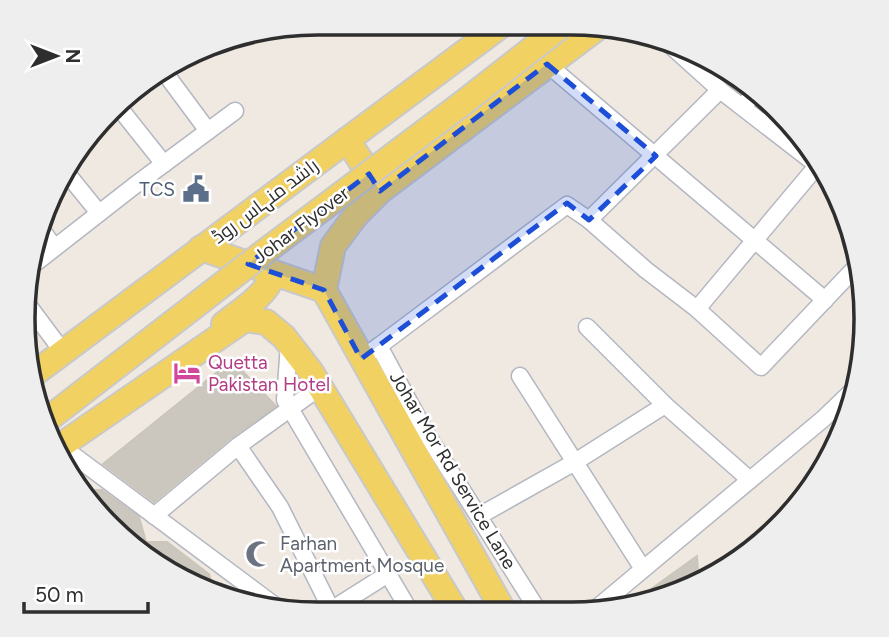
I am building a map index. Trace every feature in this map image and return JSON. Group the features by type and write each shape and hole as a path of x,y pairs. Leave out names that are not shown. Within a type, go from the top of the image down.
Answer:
{"main road":[{"name":"راشد منہاس روڈ","path":"39,369 488,35"},
{"name":"Johar Flyover","path":"53,416 550,35"},
{"path":"324,290 333,246 356,215 380,191 586,36"},
{"path":"348,140 380,191"},
{"path":"201,248 324,290 370,352 449,514 499,602"},
{"path":"154,380 270,286 274,273"},
{"path":"64,444 244,319 266,323 289,344 320,387 450,602"}],"street":[{"path":"687,60 720,90 798,150"},
{"path":"547,64 825,300"},
{"path":"169,78 208,131"},
{"path":"589,220 720,90"},
{"path":"743,106 749,99"},
{"path":"42,257 235,111"},
{"path":"123,113 164,164"},
{"path":"697,309 812,171"},
{"path":"72,179 99,213"},
{"path":"370,352 562,206 571,206 589,220 646,270 697,309 761,367 851,273"},
{"path":"47,237 54,247"},
{"path":"35,315 63,352"},
{"path":"587,327 665,405 750,480"},
{"path":"289,344 285,400 405,602"},
{"name":"Johar Mor Rd Service Lane","path":"370,352 426,433 533,602"},
{"path":"520,376 643,569"},
{"path":"154,516 238,446 320,387"},
{"path":"606,600 841,401"},
{"path":"449,514 475,509 575,462 665,405"},
{"path":"238,446 280,507 327,602"},
{"path":"71,457 263,597"},
{"path":"347,602 388,574"}],"highlighted area":[{"path":"547,64 656,156 589,220 567,203 361,359 324,290 248,264 369,174 380,191"}],"building":[{"path":"232,360 276,406 231,438 154,502 103,464"},
{"path":"93,490 102,490 139,517 146,542 167,542 209,574 211,580 161,554 132,532 118,519"},
{"path":"697,556 698,572 649,591"}],"place":[{"name":"TCS","path":"196,189"},
{"name":"Quetta Pakistan Hotel","path":"187,373"},
{"name":"Farhan Apartment Mosque","path":"259,554"}]}
